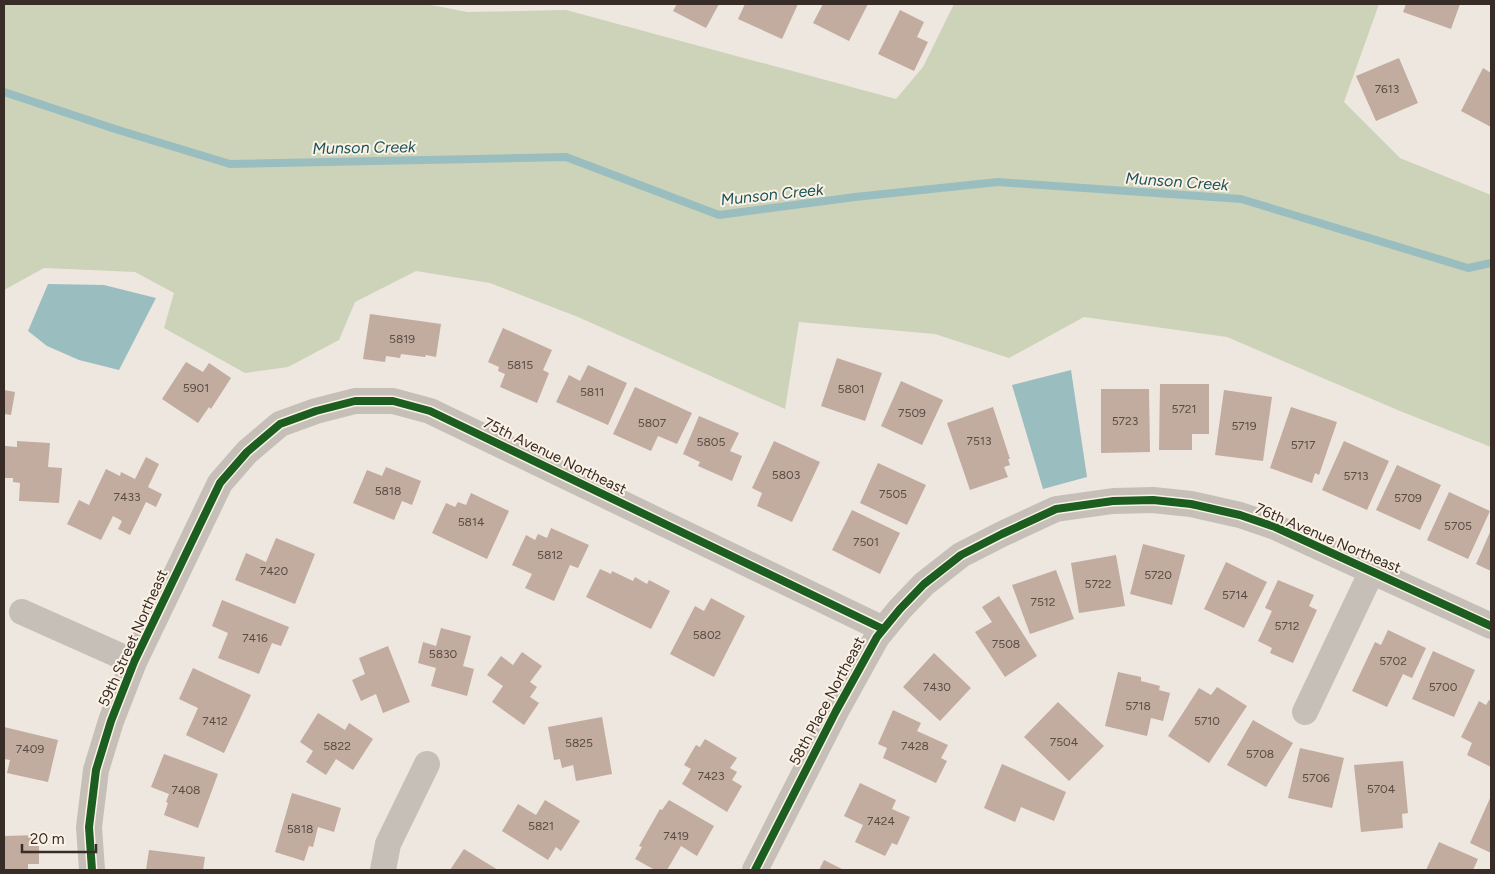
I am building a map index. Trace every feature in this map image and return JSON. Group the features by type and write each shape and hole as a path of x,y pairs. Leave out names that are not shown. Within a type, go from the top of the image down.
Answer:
{"street":[{"name":"75th Avenue Northeast","path":"220,483 247,452 280,424 316,411 355,401 393,401 430,411 465,427 884,629"},
{"name":"59th Street Northeast","path":"92,870 90,827 96,770 111,722 134,662 220,483"},
{"name":"76th Avenue Northeast","path":"1056,509 1113,501 1153,500 1192,504 1240,515 1276,527 1491,626"},
{"name":"58th Place Northeast","path":"755,870 836,711 877,637 900,609 924,584 961,555 1056,509"},
{"name":"76th Avenue Northeast","path":"1305,712 1372,571"},
{"name":"59th Street Northeast","path":"22,612 134,662"},
{"path":"383,870 388,844 427,764"}],"green space":[{"path":"4,4 426,4 467,12 566,10 896,99 923,67 954,4 1379,4 1344,102 1400,158 1491,195 1491,447 1400,411 1227,337 1084,317 1009,358 935,334 799,322 785,409 578,317 490,283 416,271 355,302 339,340 288,367 245,373 164,328 174,293 135,272 44,268 4,290"}],"water":[{"path":"48,284 104,285 156,298 119,370 79,360 47,346 28,331"},
{"path":"1071,370 1087,477 1043,489 1012,385"}],"building":[{"path":"677,4 719,4 706,28 673,11"},
{"path":"745,4 798,4 782,39 738,19"},
{"path":"823,4 868,4 849,41 813,23"},
{"path":"1406,4 1460,4 1451,29 1403,12"},
{"path":"900,10 924,22 917,37 928,42 914,71 878,54"},
{"path":"1399,58 1418,103 1376,121 1356,76"},
{"path":"1483,68 1491,73 1491,127 1461,111"},
{"path":"370,314 441,324 436,357 401,354 400,358 386,356 385,362 363,359"},
{"path":"503,328 552,350 543,370 549,373 537,403 500,387 505,374 498,371 499,367 488,362"},
{"path":"837,358 882,373 865,421 821,406"},
{"path":"186,362 203,372 209,363 231,378 211,409 209,407 198,423 162,399"},
{"path":"588,365 627,383 608,425 556,402 569,375 580,381"},
{"path":"901,381 943,400 922,445 881,426"},
{"path":"1160,384 1209,384 1209,434 1192,434 1192,450 1159,450"},
{"path":"635,387 692,413 677,444 658,436 651,451 613,434"},
{"path":"1101,389 1149,389 1150,452 1101,453"},
{"path":"4,390 15,392 11,415 4,414"},
{"path":"1224,390 1272,397 1263,461 1215,455"},
{"path":"993,407 1010,459 1008,459 1010,465 1004,467 1008,477 970,490 947,423"},
{"path":"1291,407 1337,422 1319,475 1315,473 1312,483 1270,468"},
{"path":"699,416 739,433 730,451 742,456 732,481 698,466 700,462 683,454"},
{"path":"17,441 50,443 48,467 62,468 59,503 19,501 20,483 13,482 13,478 4,478 5,446 17,447"},
{"path":"774,441 820,462 792,522 757,506 762,493 752,488"},
{"path":"1344,441 1389,461 1367,510 1322,490"},
{"path":"146,457 159,464 148,487 162,494 156,507 146,502 130,535 118,529 122,521 113,516 101,540 67,524 79,500 89,505 106,469 120,476 121,472 135,479"},
{"path":"878,463 926,485 907,525 860,503"},
{"path":"1397,465 1441,485 1420,530 1376,510"},
{"path":"386,467 421,481 412,505 402,501 394,520 353,503 367,470 382,476"},
{"path":"1449,492 1490,511 1468,559 1427,540"},
{"path":"471,493 509,511 487,559 432,533 446,503 455,507 458,502 466,505"},
{"path":"852,510 900,533 880,574 832,550"},
{"path":"551,528 589,545 578,568 570,565 554,601 525,588 532,574 512,565 526,535 535,540 538,534 547,538"},
{"path":"1491,530 1491,571 1476,564"},
{"path":"276,538 315,554 295,604 235,580 246,553 266,562"},
{"path":"1143,544 1185,555 1172,605 1130,594"},
{"path":"1116,555 1125,606 1079,613 1071,563"},
{"path":"1226,562 1267,582 1244,628 1204,609"},
{"path":"600,569 611,574 612,571 633,581 635,577 647,584 649,580 670,591 651,629 586,597"},
{"path":"1056,570 1074,619 1030,634 1012,585"},
{"path":"1278,580 1314,595 1309,606 1317,610 1293,663 1270,653 1272,648 1258,641 1272,611 1265,608"},
{"path":"999,596 1037,656 1005,677 975,632 992,622 982,607"},
{"path":"711,598 745,616 714,677 670,654 695,606 704,611"},
{"path":"222,600 289,627 281,646 272,643 259,674 218,658 228,633 212,626"},
{"path":"441,628 471,636 463,666 474,669 467,696 431,686 436,668 418,663 423,642 436,646"},
{"path":"1388,630 1426,648 1412,678 1403,674 1387,707 1352,691 1375,642 1381,645"},
{"path":"388,646 410,702 383,713 376,694 361,701 352,680 365,674 359,658"},
{"path":"1433,651 1475,670 1454,717 1412,699"},
{"path":"522,652 542,666 530,682 537,687 530,697 539,703 524,725 492,702 503,686 487,675 501,656 513,665"},
{"path":"934,653 971,688 940,721 903,687"},
{"path":"193,668 251,695 224,753 186,735 198,708 179,699"},
{"path":"1118,672 1141,677 1141,681 1160,686 1159,690 1170,693 1163,721 1151,718 1147,736 1105,726"},
{"path":"1217,687 1247,706 1209,763 1168,736 1199,688 1211,695"},
{"path":"1489,700 1491,701 1491,767 1467,755 1472,743 1461,737 1479,701 1486,705"},
{"path":"1058,702 1104,746 1069,781 1024,737"},
{"path":"893,710 921,723 917,731 948,745 941,758 947,761 936,783 883,758 887,748 878,744"},
{"path":"318,713 345,730 349,723 373,739 353,770 336,759 326,775 306,762 313,751 300,742"},
{"path":"602,717 612,774 576,781 573,765 562,768 560,759 554,760 548,727"},
{"path":"1253,720 1293,743 1266,787 1227,765"},
{"path":"4,727 58,740 48,782 7,773 10,760 4,759"},
{"path":"705,739 737,758 730,768 737,772 732,780 742,786 727,812 682,784 691,769 684,765 696,745 700,747"},
{"path":"1300,748 1344,758 1332,808 1288,798"},
{"path":"164,754 218,774 198,828 164,815 169,794 151,787"},
{"path":"1403,761 1408,813 1402,814 1403,828 1361,832 1354,765"},
{"path":"1002,764 1066,792 1054,821 1021,807 1015,822 984,808"},
{"path":"860,783 896,800 892,809 910,817 897,845 892,843 885,856 855,842 863,825 844,816"},
{"path":"292,793 341,808 334,832 318,827 313,847 309,846 304,861 275,852"},
{"path":"1491,796 1491,853 1470,843"},
{"path":"545,800 580,821 561,851 556,847 548,860 502,831 518,804 536,815"},
{"path":"669,800 714,826 697,856 681,846 667,870 655,870 635,859 642,847 639,846 660,809 662,810"},
{"path":"39,835 39,864 28,864 28,870 4,870 4,836"},
{"path":"1439,842 1478,859 1473,870 1426,870"},
{"path":"464,849 498,870 450,870"},
{"path":"149,850 205,857 203,870 146,870"},
{"path":"824,860 844,870 819,870"}],"waterway":[{"name":"Munson Creek","path":"4,92 115,129 230,164 566,157 719,215 855,197 998,182 1241,199 1468,268 1491,263"}],"cycle path":[{"path":"92,870 89,827 96,770 111,721 134,662 220,483 247,452 280,424 316,411 355,401 393,401 430,411 883,629"},
{"path":"755,870 836,711 877,637 900,609 924,584 961,555 1056,509 1113,501 1153,500 1191,504 1240,515 1275,527 1491,626"}]}
